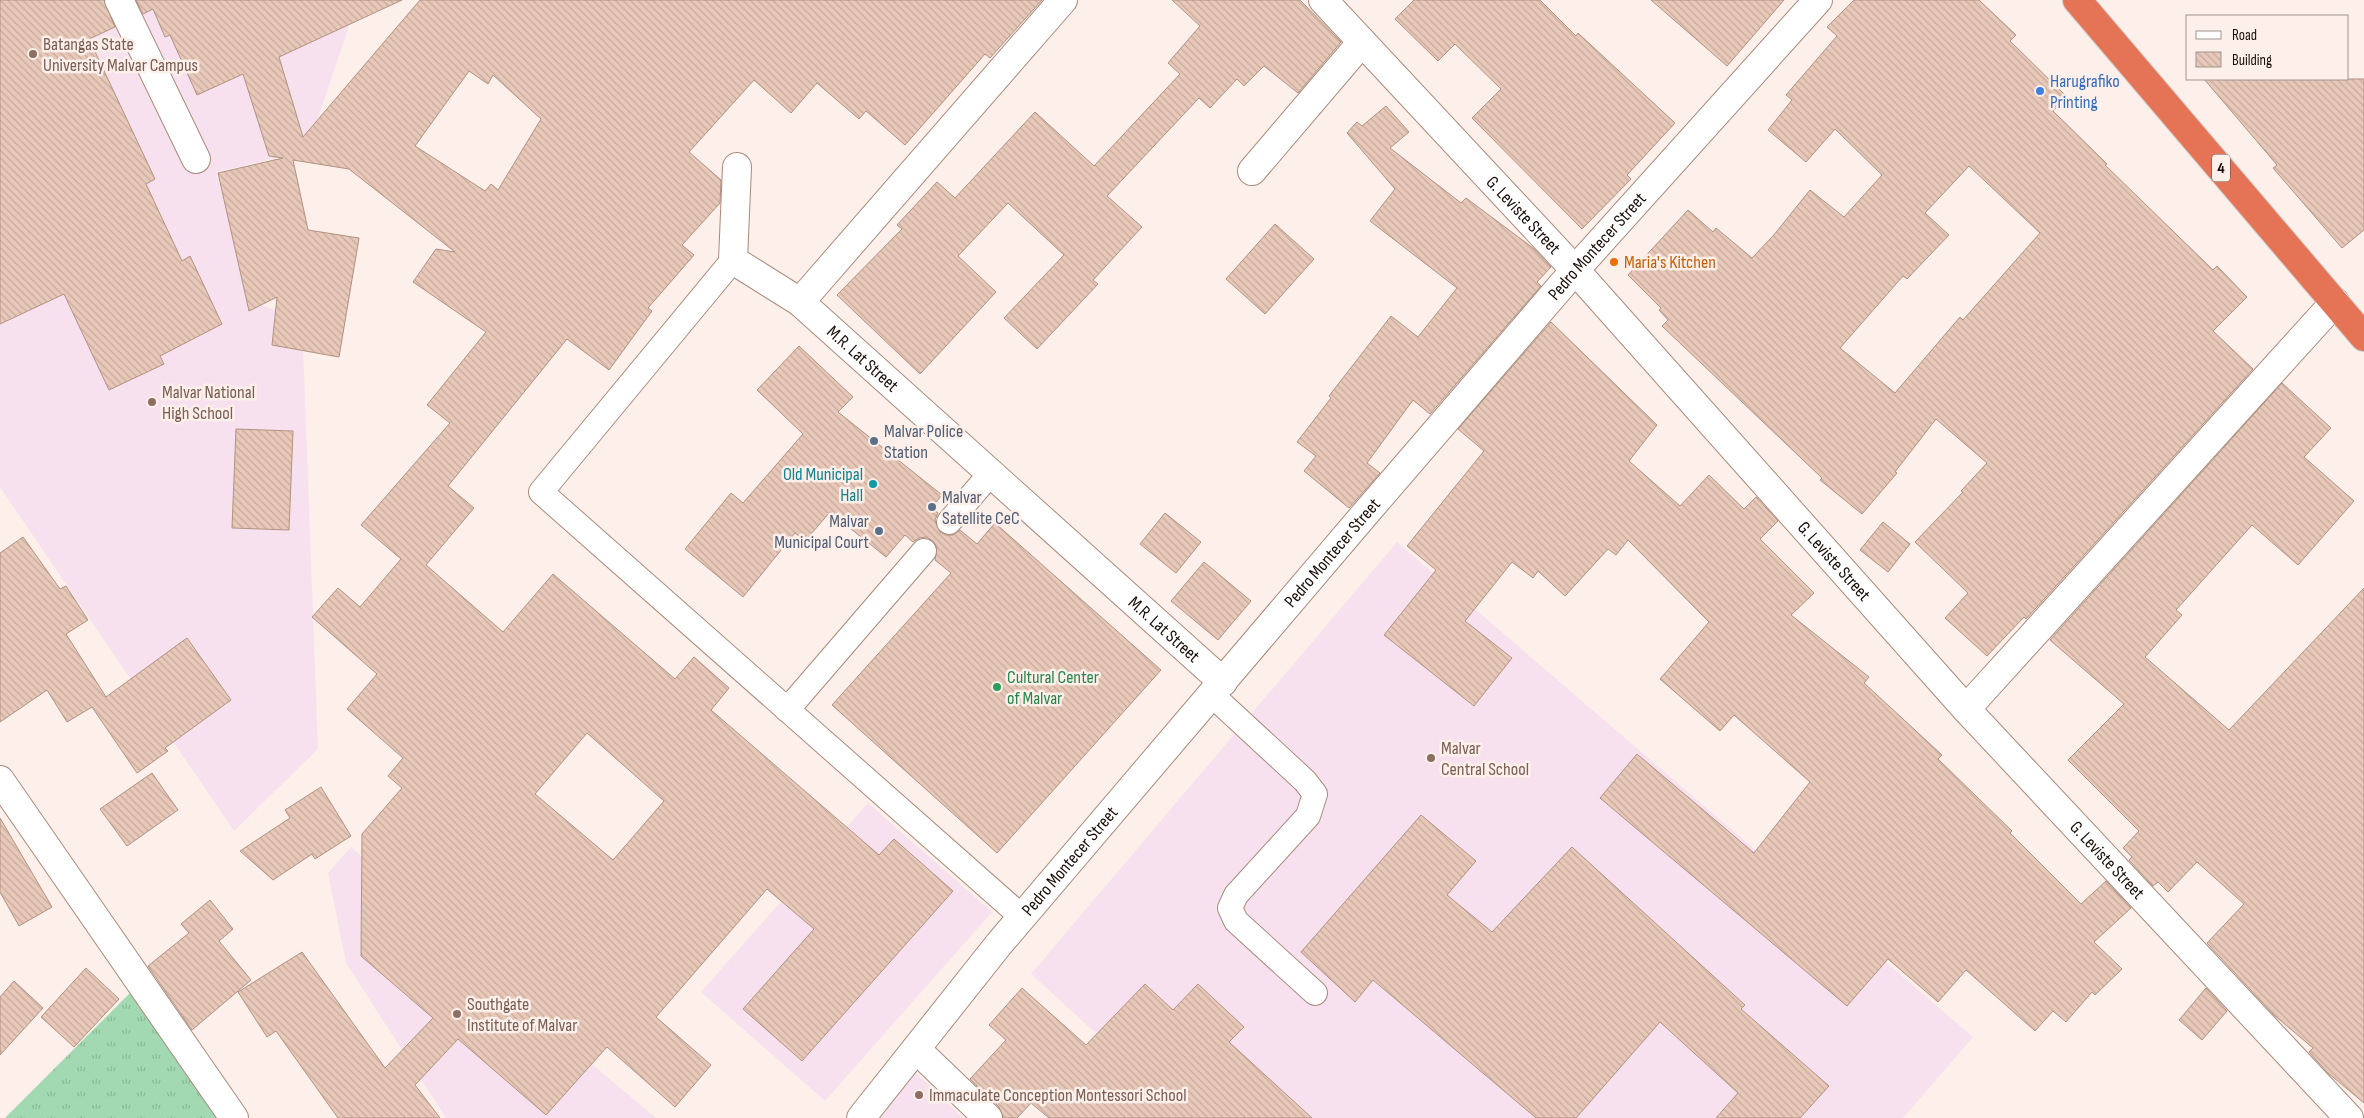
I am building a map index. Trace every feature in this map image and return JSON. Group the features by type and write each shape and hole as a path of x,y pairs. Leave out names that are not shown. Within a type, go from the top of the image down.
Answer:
{"highway":[{"name":"4","path":"2077,0 2364,337"}],"street":[{"path":"118,0 196,159"},
{"path":"800,302 1063,0"},
{"name":"G. Leviste Street","path":"1323,0 1576,270 1966,709 2349,1118"},
{"name":"Pedro Montecer Street","path":"861,1118 1022,917 1217,689 1576,270 1818,0"},
{"path":"1252,171 1362,42"},
{"path":"734,260 737,167"},
{"name":"M.R. Lat Street","path":"734,260 800,302 991,473 1217,689"},
{"path":"1966,709 2335,302"},
{"path":"0,780 234,1118"},
{"path":"916,1049 988,1118"}],"lane":[{"path":"734,260 541,492 1022,917"},
{"path":"949,522 991,473"},
{"path":"787,710 924,551"},
{"path":"1217,689 1316,794 1308,816 1236,895 1230,908 1236,921 1315,993"}],"shaded area":[{"name":"Malvar National High School","path":"0,0 123,0 133,22 142,14 136,0 357,2 307,151 216,172 250,282 263,306 302,318 318,749 234,831 0,487"},
{"name":"Malvar Central School","path":"1397,542 1973,1037 1903,1118 1189,1118 1031,974"},
{"path":"868,803 992,912 825,1101 701,992"},
{"name":"Southgate Institute of Malvar","path":"351,847 592,1064 656,1118 446,1118 346,963 328,873"},
{"name":"Immaculate Conception Montessori School","path":"915,1072 963,1118 880,1118"}],"green space":[{"path":"130,993 217,1118 5,1118"}],"building":[{"path":"0,0 104,0 115,27 89,39 155,179 146,184 182,261 190,256 222,324 160,356 164,364 109,390 64,294 0,324"},
{"path":"136,0 402,0 279,57 303,137 420,0 1042,0 990,58 985,54 905,145 866,111 859,119 817,83 791,113 754,80 689,152 721,180 720,203 682,245 694,255 648,308 652,311 609,370 567,339 448,486 474,508 426,565 503,632 553,574 675,679 694,657 729,688 711,710 879,855 894,839 953,891 802,1061 743,1009 814,929 767,889 656,1017 711,1065 675,1107 607,1047 546,1115 458,1039 415,1085 440,1118 338,1118 276,1031 267,1037 238,992 302,952 385,1068 433,1018 361,956 362,834 402,788 388,776 403,758 347,709 377,674 312,617 338,588 360,607 401,559 361,525 450,423 427,405 486,332 413,282 436,249 455,252 349,169 293,160 308,230 359,238 339,357 272,345 277,297 249,311 218,173 283,158 269,156 243,74 197,95 170,35 165,37 153,9 143,14","holes":["469,71 488,84 493,75 541,119 498,190 491,184 485,191 415,146","587,733 664,801 613,860 535,794"]},
{"path":"1172,0 1300,0 1341,42 1298,93 1264,66 1244,86 1237,79 1210,108 1199,98 1107,196 1142,227 1093,280 1098,284 1037,349 1004,318 1064,255 1008,203 958,256 996,292 920,374 837,295 902,229 897,225 937,182 955,198 1035,112 1094,166 1180,74 1168,63 1200,26"},
{"path":"1414,0 1540,0 1576,36 1578,33 1675,123 1627,175 1631,179 1582,229 1472,118 1501,89 1455,44 1438,61 1395,19"},
{"path":"1651,0 1784,0 1727,66"},
{"path":"1854,0 1979,0 2016,35 2010,41 2067,97 2053,111 2107,164 2105,165 2213,270 2217,266 2247,297 2213,331 2253,369 2026,619 2024,617 1987,656 1945,618 1968,593 1915,542 1963,492 1961,491 1987,463 1936,419 1895,472 1897,473 1862,514 1820,480 1822,478 1662,326 1668,320 1659,310 1661,308 1628,275 1688,210 1713,232 1716,228 1752,258 1773,236 1810,190 1844,217 1882,175 1835,129 1806,162 1768,130 1792,100 1786,95 1837,36 1827,27","holes":["1969,166 2040,233 1963,320 1960,317 1895,393 1840,348 1903,276 1907,279 1949,235 1925,213"]},
{"path":"2364,79 2364,230 2342,248 2273,168 2277,165 2205,80"},
{"path":"1386,106 1409,132 1390,148 1461,203 1466,198 1533,248 1551,267 1537,282 1541,286 1430,414 1413,400 1367,463 1380,473 1349,508 1304,471 1316,456 1297,442 1331,398 1329,396 1391,316 1418,337 1457,288 1370,221 1395,189 1347,133 1357,122 1362,126"},
{"path":"1275,224 1314,259 1265,314 1226,279"},
{"path":"1551,322 1657,425 1629,461 1680,506 1709,475 1744,509 1756,497 1778,521 1760,539 1814,593 1791,615 1869,677 1864,683 1942,755 1938,759 2012,831 2010,833 2081,904 2106,881 2131,908 2094,942 2122,969 2095,995 2092,992 2066,1022 2053,1011 2035,1031 1966,970 1938,1002 1888,959 1847,1006 1600,798 1637,754 1754,853 1810,782 1734,715 1720,731 1660,679 1709,622 1628,540 1616,555 1608,549 1565,596 1538,571 1533,578 1512,562 1465,621 1512,658 1474,706 1384,635 1436,570 1407,546 1484,451 1458,429"},
{"name":"Cultural Center of Malvar","path":"799,346 853,397 838,412 942,495 931,508 938,513 935,520 940,532 946,535 953,535 960,530 977,544 995,523 1161,670 997,853 832,705 951,573 935,560 937,547 933,541 926,537 919,538 913,542 905,535 886,557 830,512 805,541 795,533 743,597 685,549 731,493 743,503 803,434 757,390"},
{"path":"2282,383 2331,428 2304,457 2354,501 2298,565 2252,525 2176,610 2182,615 2145,657 2229,730 2364,588 2364,1103 2328,1073 2309,1052 2313,1048 2274,1015 2207,943 2244,904 2197,862 2168,892 2158,882 2153,886 2129,860 2132,857 2123,848 2139,831 2068,760 2124,704 2050,640"},
{"path":"236,429 293,431 289,530 232,528"},
{"path":"1165,513 1201,542 1176,573 1140,544"},
{"path":"1883,522 1910,544 1888,572 1860,550"},
{"path":"23,537 60,589 66,586 88,620 66,634 106,697 187,638 231,700 165,748 168,751 137,773 92,707 67,722 47,690 0,722 0,553"},
{"path":"1204,562 1251,601 1218,640 1171,601"},
{"path":"152,773 178,810 127,846 100,809"},
{"path":"321,787 351,836 315,859 312,854 273,880 240,851 290,818 285,810"},
{"path":"1421,815 1476,861 1447,895 1492,932 1572,847 1745,1005 1741,1009 1829,1086 1800,1118 1716,1118 1738,1093 1660,1022 1576,1118 1536,1118 1373,980 1355,1002 1301,952"},
{"path":"0,818 52,907 19,926 0,892"},
{"path":"210,900 233,929 219,941 251,980 192,1030 148,966 189,933 181,924"},
{"path":"86,968 119,999 74,1047 41,1017"},
{"path":"14,981 43,1008 0,1055 0,997"},
{"path":"1145,984 1173,1010 1198,984 1244,1027 1229,1042 1312,1118 1049,1118 1031,1103 1017,1118 1003,1118 999,1107 970,1079 1006,1040 989,1025 1022,988 1086,1045"},
{"path":"2206,988 2227,1011 2202,1040 2179,1020"}],"place":[{"name":"Batangas State University Malvar Campus","path":"33,54"},
{"name":"Harugrafiko Printing","path":"2040,91"},
{"name":"Maria's Kitchen","path":"1614,262"},
{"name":"Malvar National High School","path":"152,402"},
{"name":"Malvar Police Station","path":"874,441"},
{"name":"Old Municipal Hall","path":"873,484"},
{"name":"Malvar Satellite CeC","path":"932,507"},
{"name":"Malvar Municipal Court","path":"879,531"},
{"name":"Cultural Center of Malvar","path":"997,687"},
{"name":"Malvar Central School","path":"1431,758"},
{"name":"Southgate Institute of Malvar","path":"457,1014"},
{"name":"Immaculate Conception Montessori School","path":"919,1095"}]}
